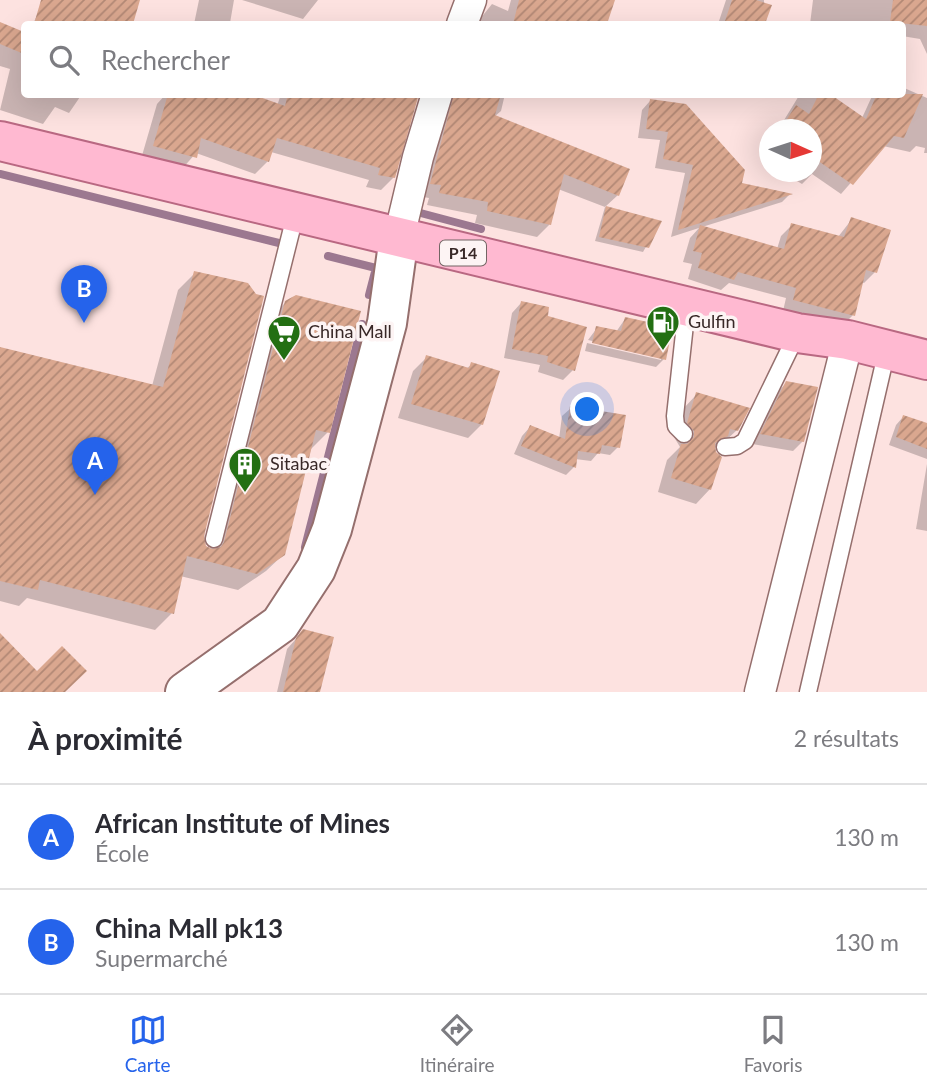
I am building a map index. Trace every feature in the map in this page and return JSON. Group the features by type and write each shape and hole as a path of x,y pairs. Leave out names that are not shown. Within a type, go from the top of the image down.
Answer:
{"main road":[{"name":"P14","path":"0,141 797,333 848,340 927,360"}],"street":[{"path":"463,21 471,0"},
{"path":"185,692 280,624 316,569 332,529 387,323 399,237 418,157 437,98"},
{"path":"760,692 848,340"}],"lane":[{"path":"214,539 296,212"},
{"path":"684,434 676,426 675,416 687,306"},
{"path":"725,447 737,446 745,440 797,333"},
{"path":"808,692 887,350"}],"building":[{"path":"41,0 140,0 134,21 35,21"},
{"path":"519,0 615,0 608,21 514,21"},
{"path":"732,0 756,0 772,5 766,21 725,21"},
{"path":"893,0 927,0 927,26 906,24 906,21 890,21"},
{"path":"0,22 21,31 21,53 0,44"},
{"path":"906,94 923,94 904,138 894,136 853,185 822,164 822,119 787,119 796,105 809,114 817,98 836,98 866,119 875,98 906,98"},
{"path":"167,98 262,98 285,106 287,98 418,98 395,178 378,175 380,168 277,138 269,162 201,138 197,158 153,146"},
{"path":"453,98 500,98 495,115 630,169 619,196 564,174 551,225 487,211 488,202 439,193 441,185 430,184"},
{"path":"650,99 686,104 745,170 742,183 793,194 678,230 693,165 663,159 668,132 646,129"},
{"path":"606,206 662,221 649,248 599,237"},
{"path":"851,217 891,230 877,273 866,270 855,316 793,300 796,288 738,272 734,280 698,268 702,253 693,251 700,225 784,249 791,223 844,237"},
{"path":"194,271 248,283 256,294 264,296 204,536 206,546 212,549 221,547 224,542 285,301 296,295 361,311 330,433 316,430 285,555 257,574 187,556 174,614 40,580 38,590 0,581 0,347 163,387"},
{"path":"521,301 549,307 548,316 587,327 575,371 547,362 548,356 512,349"},
{"path":"625,317 657,324 653,337 670,340 666,360 592,343 596,326 621,331"},
{"path":"426,355 469,368 471,362 500,371 483,425 411,404"},
{"path":"786,381 818,387 804,442 760,434"},
{"path":"696,392 750,408 738,431 730,429 728,436 715,443 716,452 722,457 711,490 671,478 681,444 687,444 694,437 694,431 687,423"},
{"path":"570,406 626,415 620,448 602,445 600,454 578,451 576,468 521,446 530,425 565,439"},
{"path":"903,415 927,423 927,449 896,437"},
{"path":"303,629 334,637 320,692 283,692 296,638"},
{"path":"0,633 37,671 62,646 87,671 65,692 0,692"}],"waterway":[{"path":"0,174 283,244"},
{"path":"413,211 481,229"},
{"path":"328,256 376,268 369,295"},
{"path":"305,547 362,324"}],"place":[{"name":"China Mall pk13","path":"84,323"},
{"name":"Gulfin","path":"663,352"},
{"name":"China Mall","path":"284,362"},
{"name":"Sitabac","path":"245,494"},
{"name":"African Institute of Mines","path":"95,495"}]}
